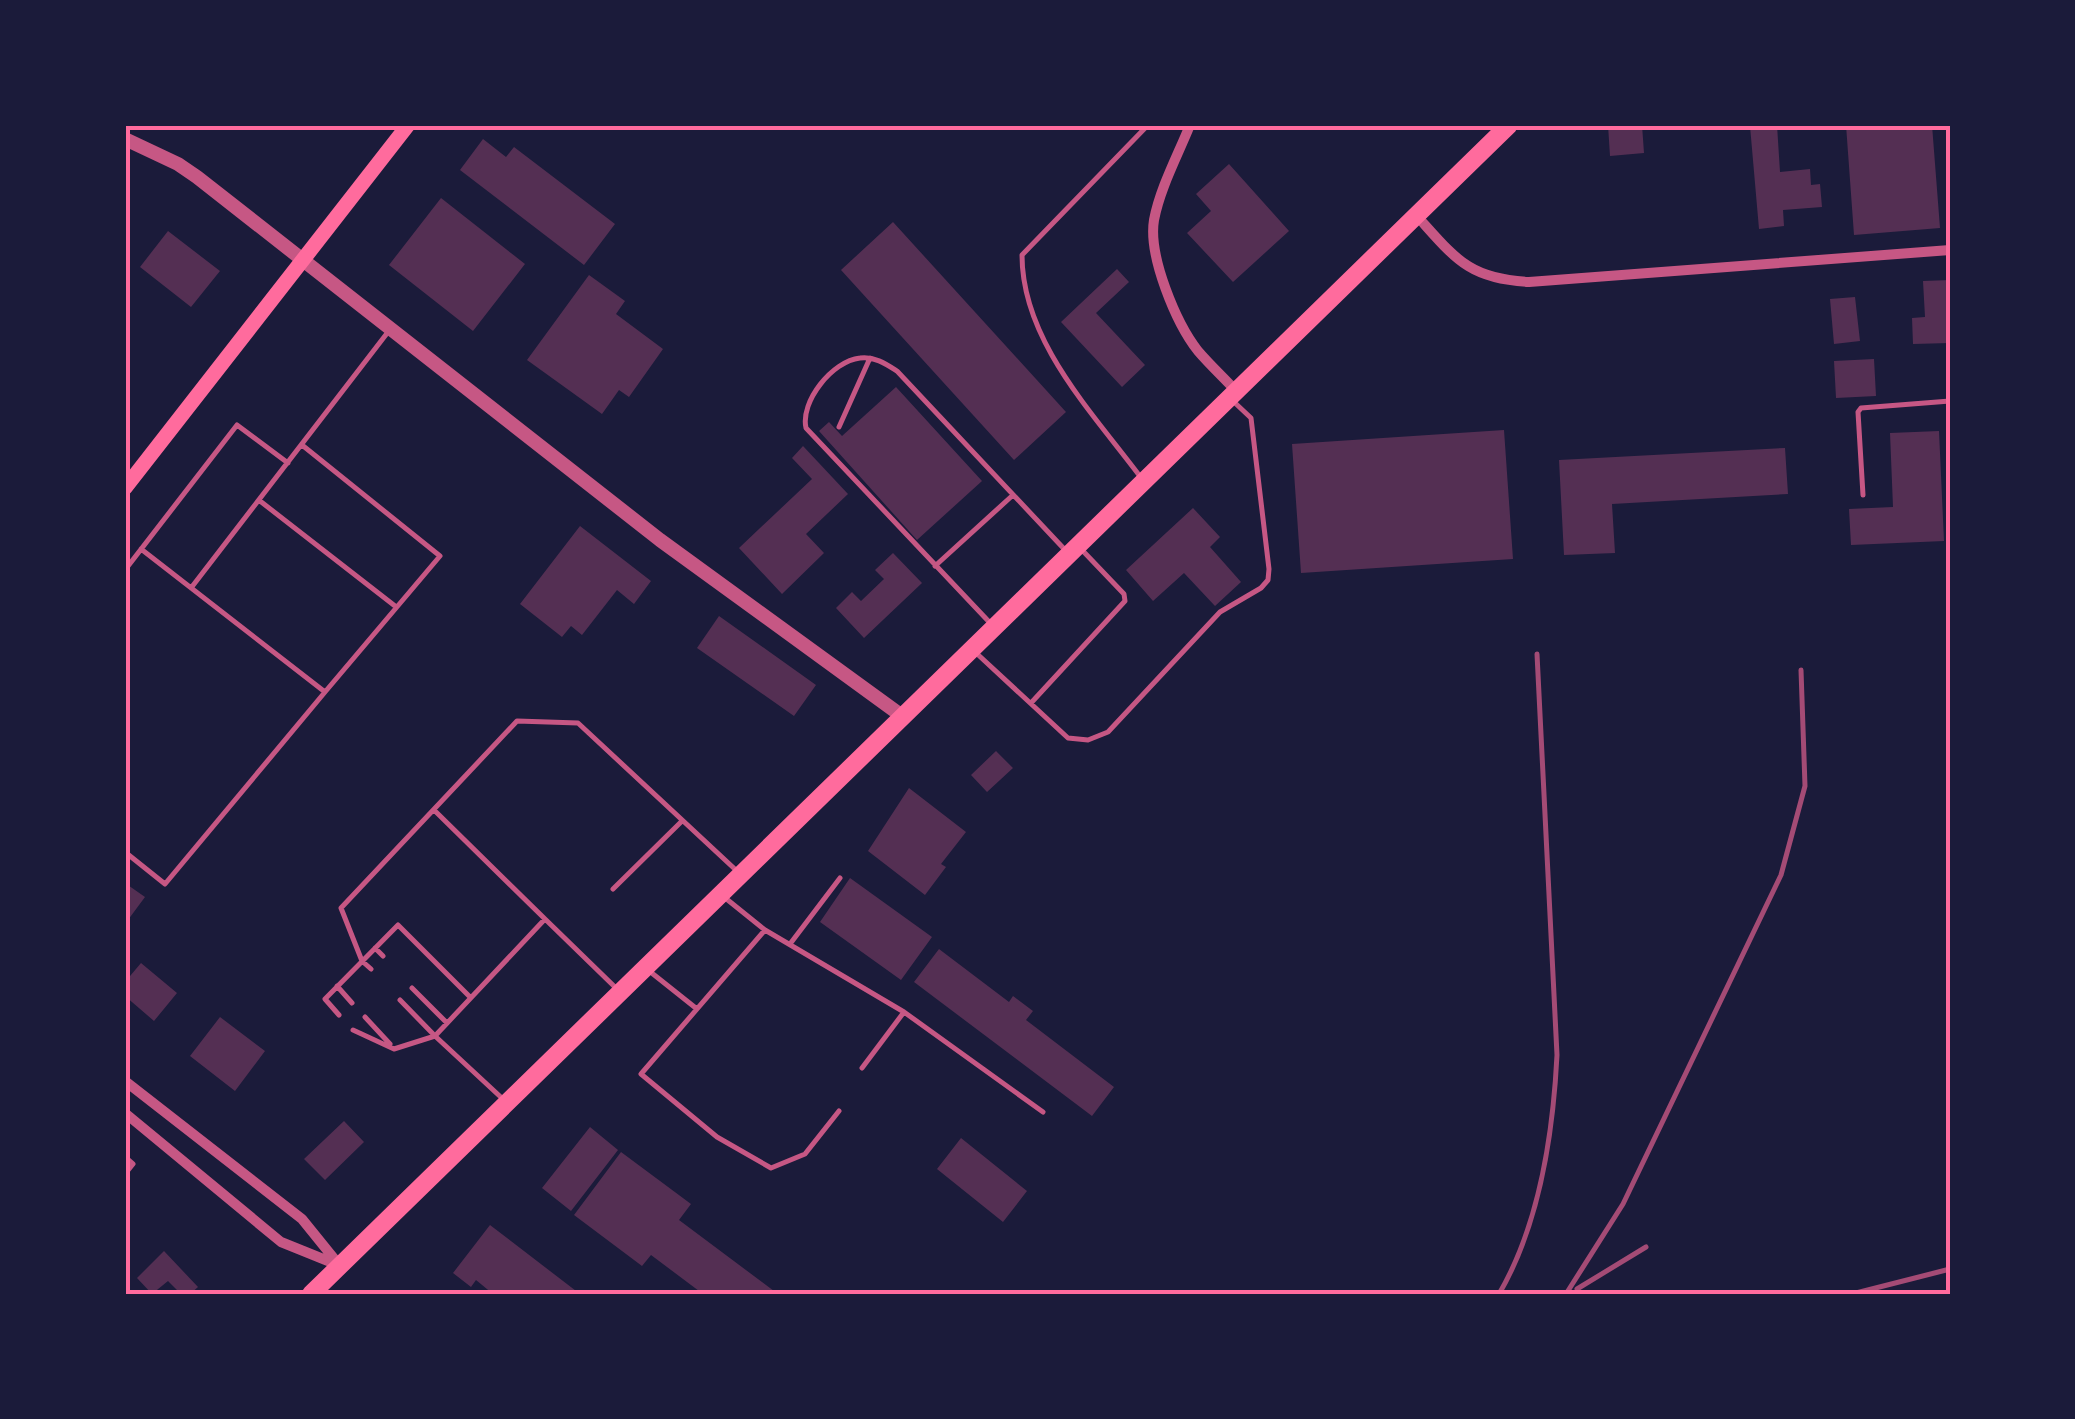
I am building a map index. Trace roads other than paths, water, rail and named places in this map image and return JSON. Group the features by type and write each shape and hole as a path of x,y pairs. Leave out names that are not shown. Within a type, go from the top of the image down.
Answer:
{"main road":[{"path":"125,488 408,125"},
{"path":"311,1294 1509,125"}],"street":[{"path":"1190,125 1154,218 1155,249 1184,329 1233,394"},
{"path":"125,139 198,177 660,540 902,716"},
{"path":"1416,215 1464,264 1498,281 1529,282 1950,250"},
{"path":"125,1081 302,1219 340,1266"},
{"path":"125,1113 281,1242 340,1266"}],"lane":[{"path":"1143,481 1052,356 1024,292 1022,255 1148,125"},
{"path":"191,588 390,330"},
{"path":"993,627 806,428 806,403 834,371 854,358 882,361 897,371 1013,495 1124,594 1125,601 1031,703"},
{"path":"839,427 870,358"},
{"path":"972,649 1068,738 1088,740 1108,732 1220,612 1261,588 1268,580 1251,418 1233,394"},
{"path":"1864,495 1858,412 1861,408 1950,401"},
{"path":"125,570 236,425 288,462"},
{"path":"125,852 166,884 440,556 302,445"},
{"path":"935,566 1013,495"},
{"path":"259,500 396,606"},
{"path":"142,549 325,692"},
{"path":"371,968 362,961 341,908 517,721 578,722 740,874"},
{"path":"434,810 620,992"},
{"path":"613,889 683,821"},
{"path":"790,944 840,878"},
{"path":"721,894 765,930 904,1012 1043,1112"},
{"path":"353,1030 394,1049 435,1036 545,919"},
{"path":"339,1016 325,998 398,925 470,997"},
{"path":"765,930 640,1074 717,1137 770,1168 805,1154 839,1111"},
{"path":"375,948 383,956"},
{"path":"645,968 696,1009"},
{"path":"337,986 352,1003"},
{"path":"412,988 447,1023"},
{"path":"400,1000 507,1102"},
{"path":"862,1068 904,1012"},
{"path":"365,1017 394,1049"},
{"path":"125,1157 133,1164 125,1174"}],"railway":[{"path":"1499,1294 1525,1238 1542,1178 1557,1055 1537,654"},
{"path":"1566,1294 1623,1204 1781,875 1805,786 1801,670"},
{"path":"1577,1289 1646,1247"},
{"path":"1852,1294 1950,1269"}]}
